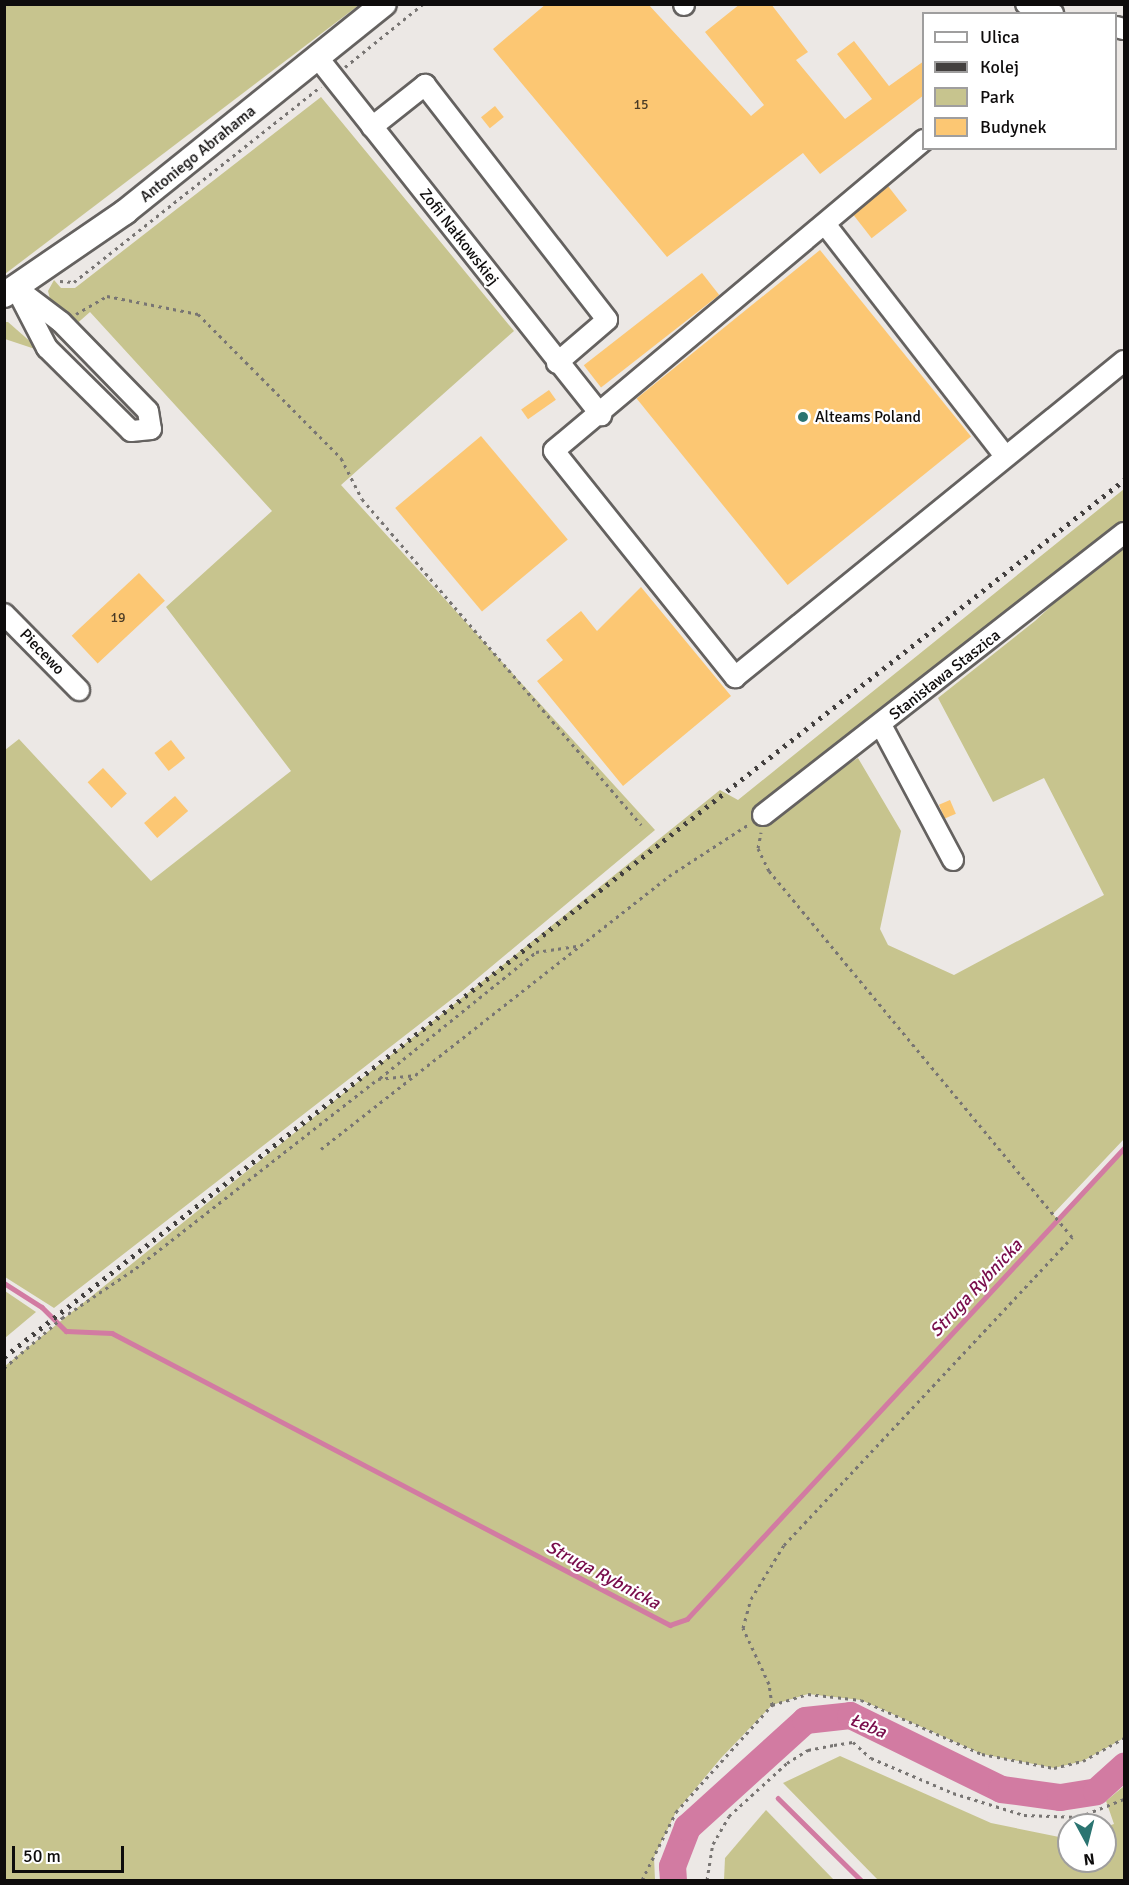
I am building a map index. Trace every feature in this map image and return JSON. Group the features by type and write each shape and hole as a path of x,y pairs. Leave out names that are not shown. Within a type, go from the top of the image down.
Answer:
{"main road":[{"name":"Antoniego Abrahama","path":"10,292 48,269 325,67 384,4"}],"street":[{"path":"1026,4 1048,12"},
{"name":"Zofii Nałkowskiej","path":"325,67 557,363 601,415"},
{"path":"372,127 425,85 607,320 557,363"},
{"path":"922,142 601,415 554,452 735,677 1125,361"},
{"path":"825,224 1005,456"},
{"path":"10,292 61,322 148,411 151,429 130,430 47,348 10,292"},
{"name":"Stanisława Staszica","path":"764,815 1125,533"},
{"name":"Piecewo","path":"4,614 79,690"},
{"path":"882,725 953,860"}],"path":[{"path":"48,269 61,281 74,282 325,67 423,4"},
{"path":"61,322 107,296 198,314 341,458 362,499 641,825"},
{"path":"321,1149 669,876 764,815"},
{"path":"764,815 758,848 769,871 1072,1236 784,1545 751,1599 743,1628 769,1684 772,1705"},
{"path":"4,1368 52,1325 136,1268 536,952 579,946"},
{"path":"378,1079 416,1075"},
{"path":"642,1881 676,1812 772,1705 808,1694 861,1700 982,1754 1054,1768 1083,1761 1125,1738"},
{"path":"707,1881 713,1844 729,1816 788,1763 807,1750 853,1742 871,1758 953,1793 1023,1815 1079,1817 1125,1799"}],"green space":[{"path":"5,4 359,4 359,5 5,274"},
{"path":"321,97 514,331 341,485 655,830 461,992 54,1308 5,1277 5,750 19,739 151,881 291,771 166,607 272,511 90,312 73,327 51,303 48,291 54,280 61,288 75,288"},
{"path":"5,322 8,322 41,351 5,339"},
{"path":"1124,489 1124,533 771,811 858,758 901,831 880,929 888,945 954,975 1104,895 1044,778 993,802 938,698 1035,621 1124,538 1124,1139 1053,1214 1058,1220 1124,1148 1124,1738 1083,1761 1054,1768 982,1754 861,1700 808,1694 772,1705 721,1758 676,1812 654,1857 655,1880 5,1880 5,1366 720,790 738,800"},
{"path":"5,1291 36,1312 5,1338"},
{"path":"840,1756 991,1823 1057,1837 1057,1873 1117,1873 1117,1813 1110,1813 1106,1801 1124,1786 1124,1880 878,1880 783,1783"},
{"path":"766,1810 834,1880 724,1880 725,1858"}],"building":[{"path":"546,4 648,4 751,116 764,105 705,32 740,4 771,4 808,52 796,60 845,119 872,99 837,54 854,41 889,86 922,62 922,97 820,174 803,153 667,257 493,49"},
{"path":"495,106 504,117 490,128 481,117"},
{"path":"888,186 907,210 872,238 853,214"},
{"name":"Alteams Poland","path":"820,250 971,437 788,585 637,399"},
{"path":"702,273 719,295 601,387 584,365"},
{"path":"549,390 556,400 528,419 521,410"},
{"path":"481,436 568,539 482,611 395,508"},
{"path":"139,573 165,601 98,664 72,636"},
{"path":"641,587 731,696 623,786 537,681 563,660 546,640 581,611 597,631"},
{"path":"171,740 185,758 169,771 154,753"},
{"path":"103,768 127,794 112,808 88,782"},
{"path":"175,796 188,811 157,838 144,823"},
{"path":"950,800 956,814 945,818 939,805"}],"waterway":[{"name":"Struga Rybnicka","path":"4,1283 42,1307 66,1331 112,1333 670,1625 687,1619 1124,1148"},
{"name":"Łeba","path":"673,1880 672,1866 687,1827 805,1720 850,1715 1001,1789 1060,1797 1096,1791 1124,1766"},
{"path":"778,1798 861,1880"}],"railway":[{"path":"4,1357 1124,480"}],"place":[{"name":"Alteams Poland","path":"803,417"}]}
